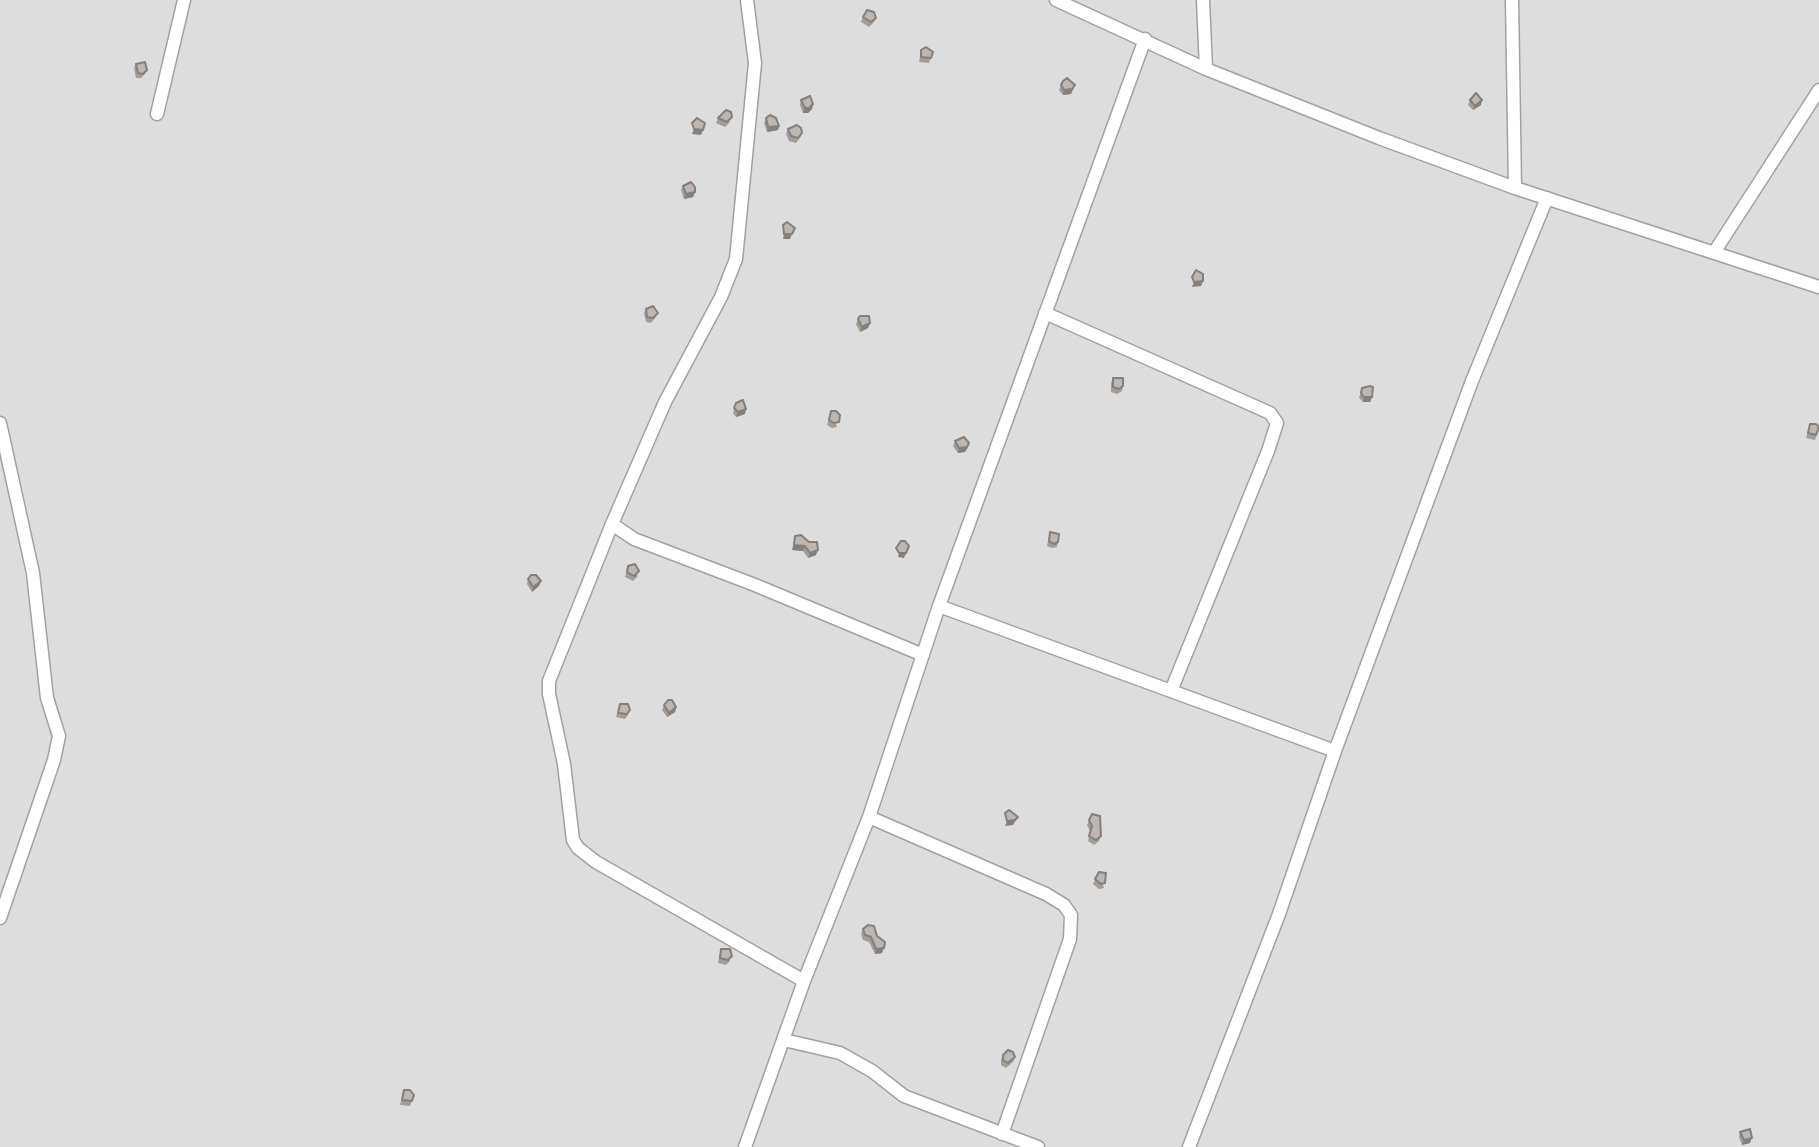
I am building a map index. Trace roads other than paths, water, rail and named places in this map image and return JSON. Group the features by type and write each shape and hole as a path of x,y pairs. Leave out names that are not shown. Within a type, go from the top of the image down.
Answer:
{"street":[{"path":"157,114 184,0"},
{"path":"747,0 755,63 736,259 721,297 665,402 612,524 549,681 549,694 564,764 573,840 578,848 596,862 804,981"},
{"path":"1056,0 1206,69 1515,188 1819,287"},
{"path":"1203,0 1206,69"},
{"path":"1512,0 1515,188"},
{"path":"745,1147 804,981 869,817 939,606 1145,39"},
{"path":"1715,251 1819,90"},
{"path":"1189,1147 1279,914 1335,751 1472,381 1547,198"},
{"path":"1045,313 1270,413 1277,423 1263,465 1171,691"},
{"path":"0,423 33,573 47,698 59,736 54,760 0,918"},
{"path":"612,524 634,539 923,655"},
{"path":"939,606 1335,751"},
{"path":"869,817 1046,894 1064,905 1071,915 1070,939 1002,1134"},
{"path":"784,1040 840,1053 872,1071 904,1096 1038,1147"}]}
